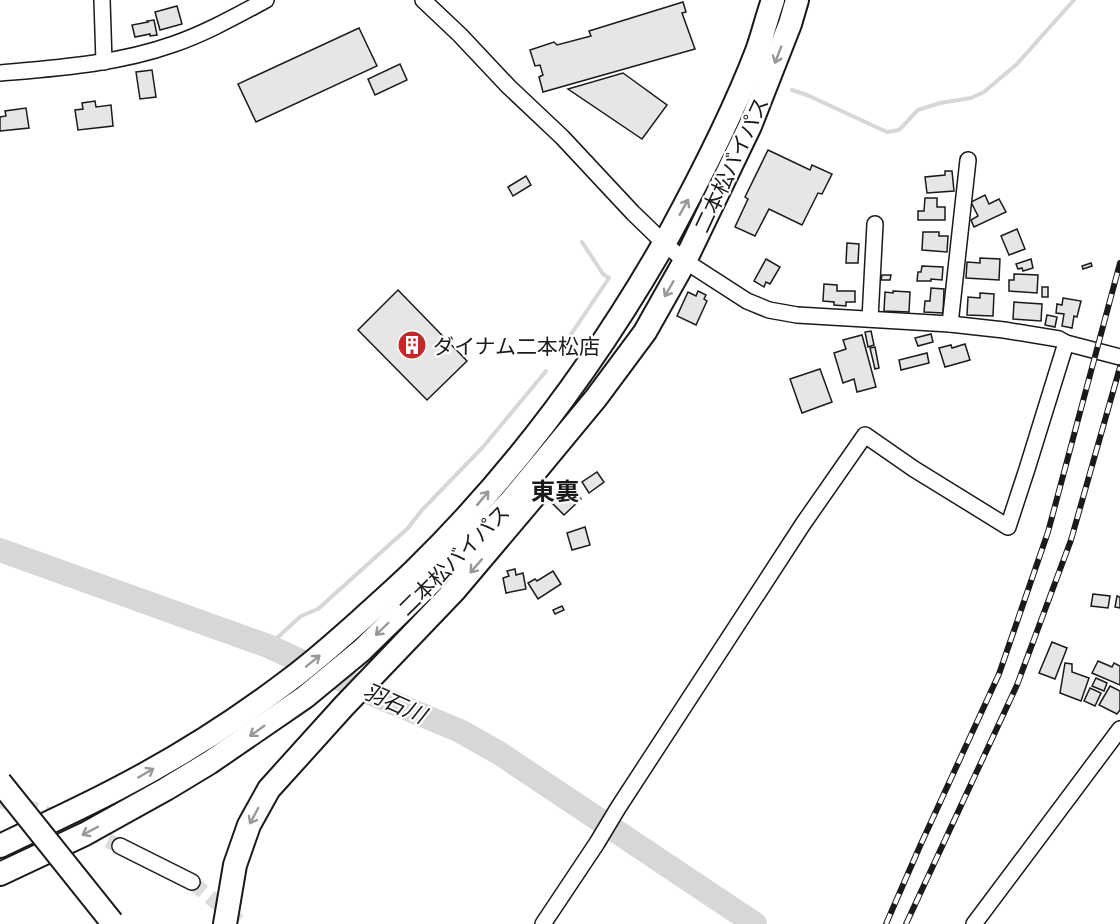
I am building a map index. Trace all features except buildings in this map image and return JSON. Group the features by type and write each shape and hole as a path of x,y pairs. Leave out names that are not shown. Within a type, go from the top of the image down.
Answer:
{"highway":[{"name":"二本松バイパス","path":"0,846 119,788 174,757 289,681 337,642 417,569 468,515 531,442 599,348 643,281 687,202 725,126 757,51 773,0"},
{"name":"二本松バイパス","path":"0,874 85,834 166,789 209,764 305,697 362,650 510,502 596,398 645,332 685,261 750,126 797,0"},
{"path":"225,924 235,865 249,825 269,789 344,706 454,591 530,502 621,374 645,332"},
{"path":"0,782 108,923"},
{"path":"0,802 108,923"}],"street":[{"path":"102,0 104,62"},
{"path":"0,73 104,62 136,56 173,45 266,0"},
{"path":"423,0 562,137 664,243 685,261 747,301 769,310 797,315 950,324 1004,330 1059,339 1066,343 1120,357"},
{"path":"950,324 968,160"},
{"path":"870,319 875,224"},
{"path":"543,924 803,524 865,435 914,469 1008,527 1066,343"},
{"path":"974,924 1115,748 1120,729"},
{"path":"120,846 192,882"}],"waterway":[{"path":"792,90 887,132 899,130 918,110 940,103 971,98 984,92 1017,64 1074,0"},
{"path":"559,352 609,278 603,274 582,242"},
{"path":"268,646 301,616 318,609 408,528 422,510 483,447 546,371"},
{"name":"羽石川","path":"0,550 268,646 460,731 499,753 755,924"}],"tunnel":[{"path":"0,801 46,813 120,846"},
{"path":"192,882 242,924"}],"railway":[{"path":"886,924 999,674 1048,532 1120,263"},
{"path":"906,924 1017,685 1071,540 1120,367"}],"place":[{"name":"ダイナム二本松店","path":"412,345"}],"district":[{"name":"東裏","path":"555,490"}]}
